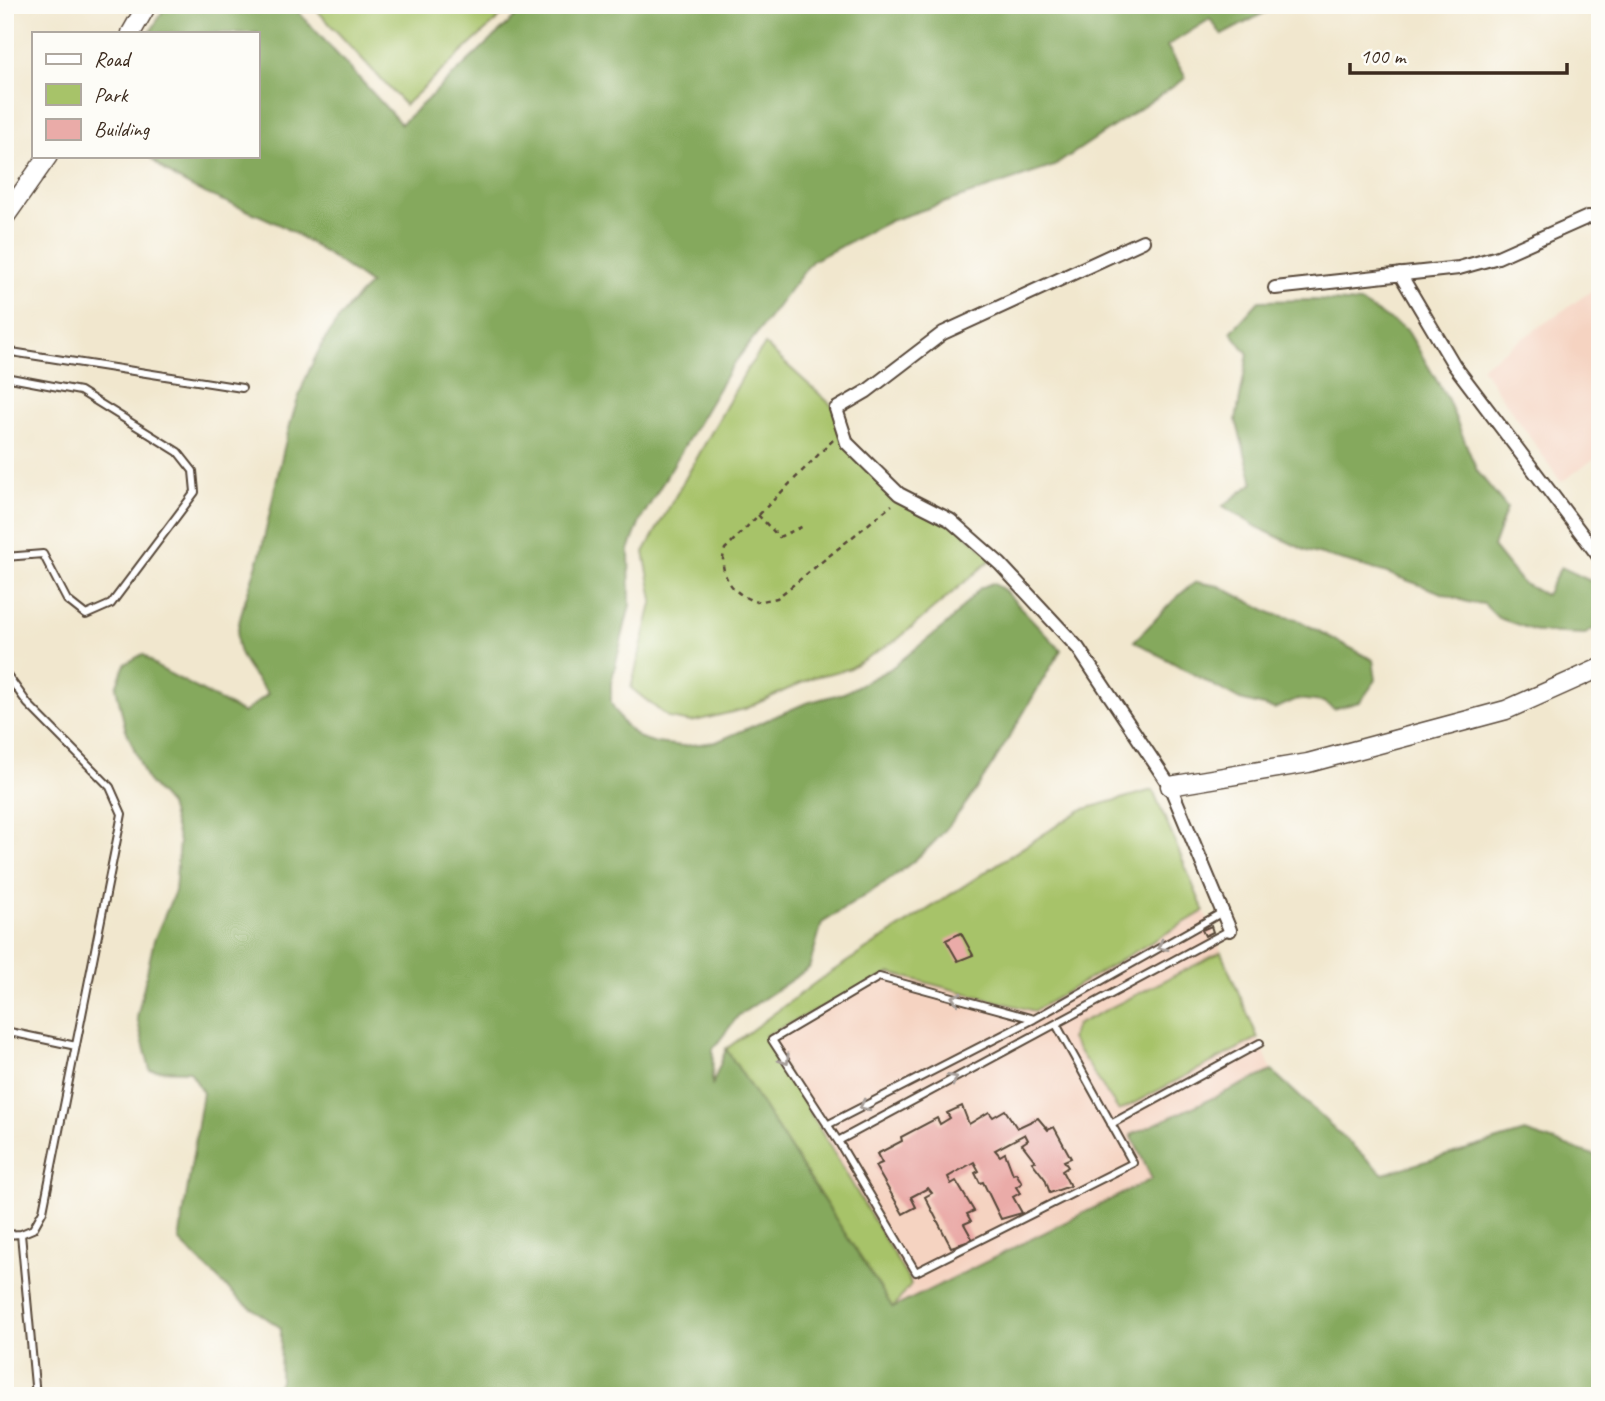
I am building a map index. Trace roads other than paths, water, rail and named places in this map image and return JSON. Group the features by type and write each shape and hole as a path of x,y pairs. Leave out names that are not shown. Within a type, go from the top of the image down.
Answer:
{"street":[{"path":"132,32 147,5"},
{"path":"5,217 47,158"},
{"path":"1275,288 1459,268 1498,257 1588,217 1600,218"},
{"path":"1143,241 943,333 867,391 836,408 847,443 903,496 950,520 1000,564 1079,648 1170,786 1230,930"},
{"path":"1399,274 1454,365 1600,558"},
{"path":"1170,786 1308,763 1506,710 1600,668"}],"lane":[{"path":"5,351 242,388"},
{"path":"5,377 80,391 178,452 193,471 195,492 111,604 86,614 67,600 43,554 5,557"},
{"path":"5,672 28,704 110,787 122,814 43,1211 33,1229 21,1234 5,1235"},
{"path":"827,1125 1034,1019 1222,913"},
{"path":"838,1141 1230,930"},
{"path":"1034,1019 879,977 772,1040 838,1141 916,1272 1133,1163 1056,1024"},
{"path":"5,1031 76,1046"},
{"path":"1111,1124 1260,1043"},
{"path":"21,1234 36,1396"}]}
